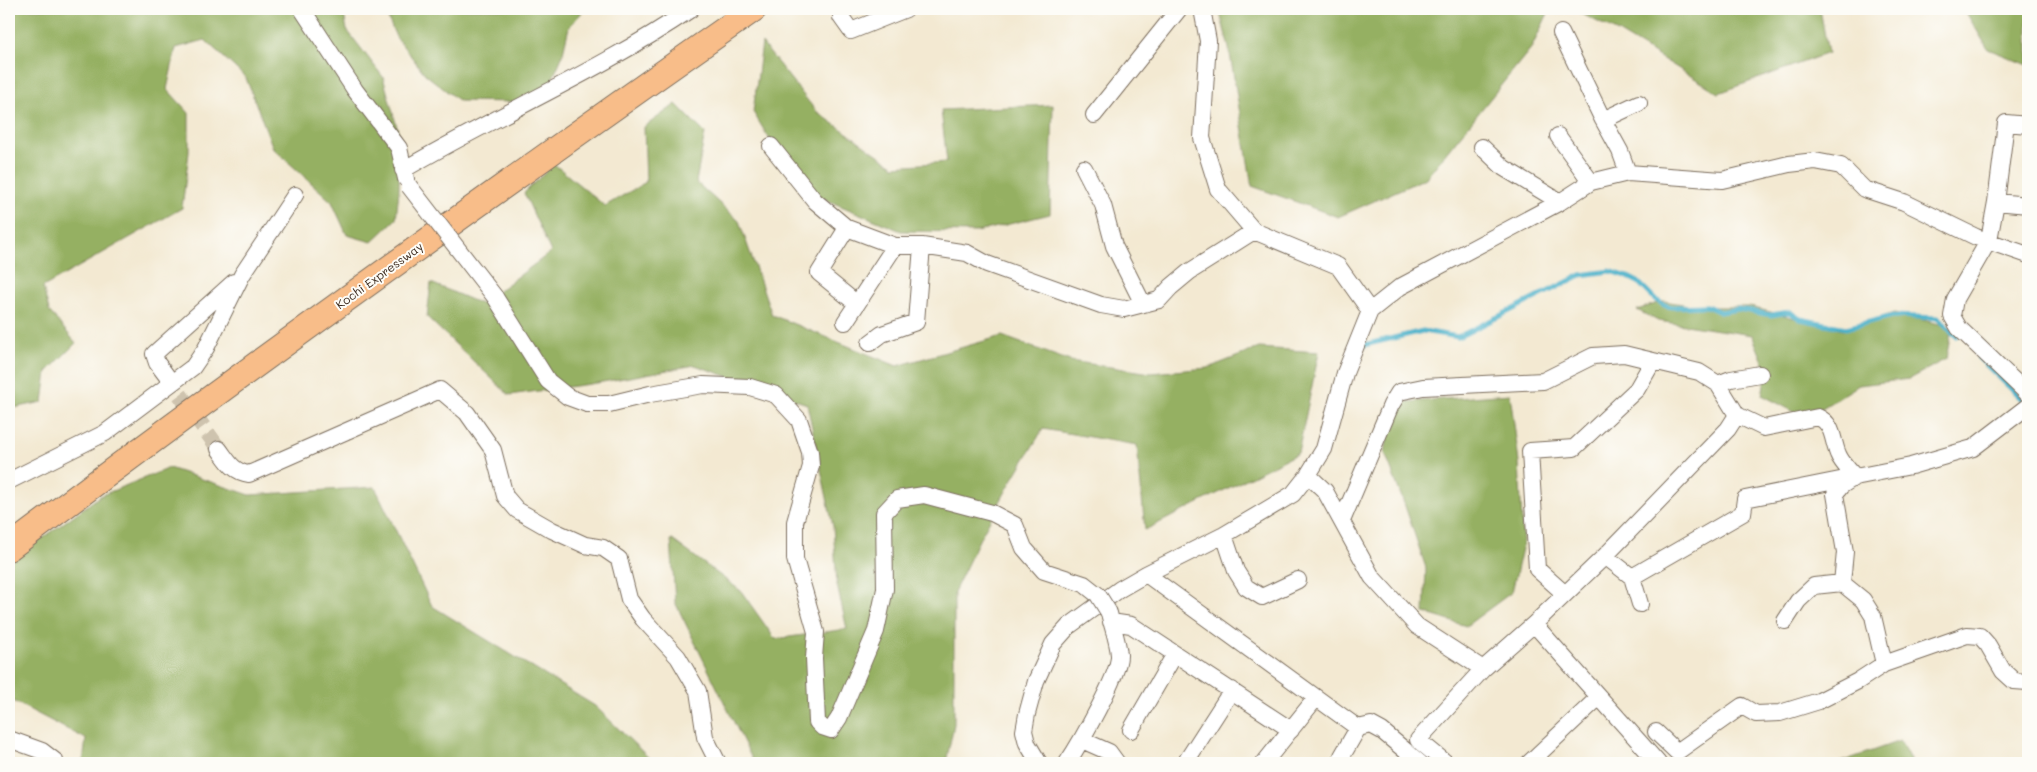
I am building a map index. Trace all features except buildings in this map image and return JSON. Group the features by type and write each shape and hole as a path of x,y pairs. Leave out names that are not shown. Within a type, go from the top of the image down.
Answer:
{"highway":[{"name":"Kochi Expressway","path":"9,529 239,359 550,134 729,9"},
{"name":"Kochi Expressway","path":"9,548 150,442 502,185 754,9"}],"street":[{"path":"302,9 355,90 399,148 406,178 495,297 548,381 568,397 587,404 609,404 650,394 703,385 750,387 776,395 799,420 810,452 811,466 795,522 795,559 816,632 814,658 817,722 822,727 831,730 839,718 876,631 885,589 884,513 897,499 924,495 992,514 1014,525 1024,548 1044,570 1084,584 1098,595 1110,617 1119,656 1116,670 1082,740 1067,763"},
{"path":"406,178 441,148 654,34 691,9"},
{"path":"841,18 851,31 906,9"},
{"path":"1094,115 1179,9"},
{"path":"1202,9 1208,41 1202,138 1218,188 1254,232 1338,266 1370,311"},
{"path":"1561,34 1620,151 1628,173"},
{"path":"1603,120 1639,103"},
{"path":"2028,125 2006,122 1996,202 1989,240 1954,299 1952,316 1959,328 2028,394"},
{"path":"1558,136 1591,182"},
{"path":"771,146 815,201 847,228 895,246 922,246 967,253 987,264 1101,305 1124,309 1159,300 1189,272 1254,232"},
{"path":"1482,147 1504,168 1560,202"},
{"path":"1039,763 1027,744 1024,731 1036,682 1054,644 1069,626 1120,589 1224,535 1293,494 1308,475 1324,449 1345,373 1370,311 1400,287 1560,202 1591,182 1628,173 1722,180 1789,164 1814,161 1841,166 1864,189 1904,202 1976,236 2028,255"},
{"path":"1084,168 1103,205 1114,246 1143,304"},
{"path":"9,481 105,433 193,367 206,348 242,275 295,195"},
{"path":"1996,202 2028,205"},
{"path":"847,228 819,273 857,304"},
{"path":"845,322 895,246"},
{"path":"870,343 882,334 916,322 922,246"},
{"path":"166,375 157,363 154,354 242,275"},
{"path":"1342,521 1399,392 1423,387 1543,381 1593,356 1624,354 1699,372 1718,384 1737,415 1764,428 1818,417 1826,421 1832,431 1838,455 1854,477"},
{"path":"1565,594 1536,569 1530,451 1574,448 1637,389 1653,362"},
{"path":"1718,384 1731,379 1760,374"},
{"path":"219,448 232,468 249,474 440,390 467,413 493,450 505,496 517,510 552,530 585,545 603,548 620,559 629,599 643,619 678,657 698,691 706,737 718,763"},
{"path":"1632,577 1742,512 1745,499 1911,466 1973,448 2028,406"},
{"path":"1446,763 1418,740 1484,669 1606,556 1728,428 1737,415"},
{"path":"1308,475 1325,491 1372,577 1417,626 1484,669"},
{"path":"1842,583 1846,552 1836,494 1841,486 1854,477"},
{"path":"1224,535 1236,571 1246,587 1262,597 1298,580"},
{"path":"1606,556 1632,577 1640,604"},
{"path":"1146,574 1358,728"},
{"path":"1785,620 1798,601 1814,586 1842,583 1864,600 1874,616 1884,664"},
{"path":"1110,617 1131,625 1291,730"},
{"path":"1534,624 1658,763"},
{"path":"1656,732 1677,752 1742,706 1756,714 1780,714 1818,701 1858,681 1884,664 1966,635 1980,636 1988,644 2003,671 2014,681 2028,682"},
{"path":"1131,730 1175,654"},
{"path":"1185,763 1232,690"},
{"path":"1529,763 1599,696"},
{"path":"1264,763 1316,698"},
{"path":"1339,761 1358,728 1371,725 1382,731 1420,763"},
{"path":"9,739 42,751 55,763"},
{"path":"1082,740 1109,752 1120,763"}],"green space":[{"path":"9,9 343,9 347,30 383,77 400,138 399,191 396,219 372,242 347,235 332,202 273,148 246,78 205,40 176,48 167,89 189,113 189,152 182,208 43,287 49,311 76,343 47,372 43,402 9,409"},
{"path":"384,9 585,9 569,27 562,57 548,89 517,102 459,101 425,74 396,37"},
{"path":"1219,9 1550,9 1532,47 1426,178 1338,217 1252,186 1229,48"},
{"path":"1572,9 1820,9 1828,53 1719,93 1618,32"},
{"path":"1964,9 2028,9 2028,65 1988,49"},
{"path":"762,43 816,111 894,166 947,162 941,110 1053,105 1050,214 977,232 901,231 800,189 753,112"},
{"path":"676,104 705,133 696,182 739,221 772,315 897,366 1002,336 1070,361 1151,373 1208,368 1259,348 1319,352 1298,453 1145,530 1137,445 1043,429 980,538 954,592 954,724 946,763 754,763 675,602 671,539 741,591 775,639 847,629 837,585 833,526 807,404 695,365 597,383 509,395 427,317 431,283 481,304 551,252 524,193 554,164 605,206 646,182 644,127"},
{"path":"1664,301 1700,307 1750,307 1843,330 1894,313 1952,327 1946,359 1909,379 1859,385 1806,418 1762,395 1767,371 1752,335 1658,321 1637,310"},
{"path":"1510,394 1519,462 1523,544 1512,592 1466,626 1424,613 1426,568 1385,453 1393,403"},
{"path":"169,468 250,495 375,487 432,606 595,706 654,763 83,763 86,739 9,699 9,563 100,496"},
{"path":"1900,741 1912,763 1838,763"}],"waterway":[{"path":"1364,345 1423,331 1458,337 1581,275 1610,271 1638,282 1656,300 1672,307 1707,306 1720,312 1738,309 1771,315 1790,312 1800,319 1846,328 1893,316 1938,318 1956,336"},
{"path":"1979,358 2027,404"}],"tunnel":[{"path":"166,375 219,449"}]}
